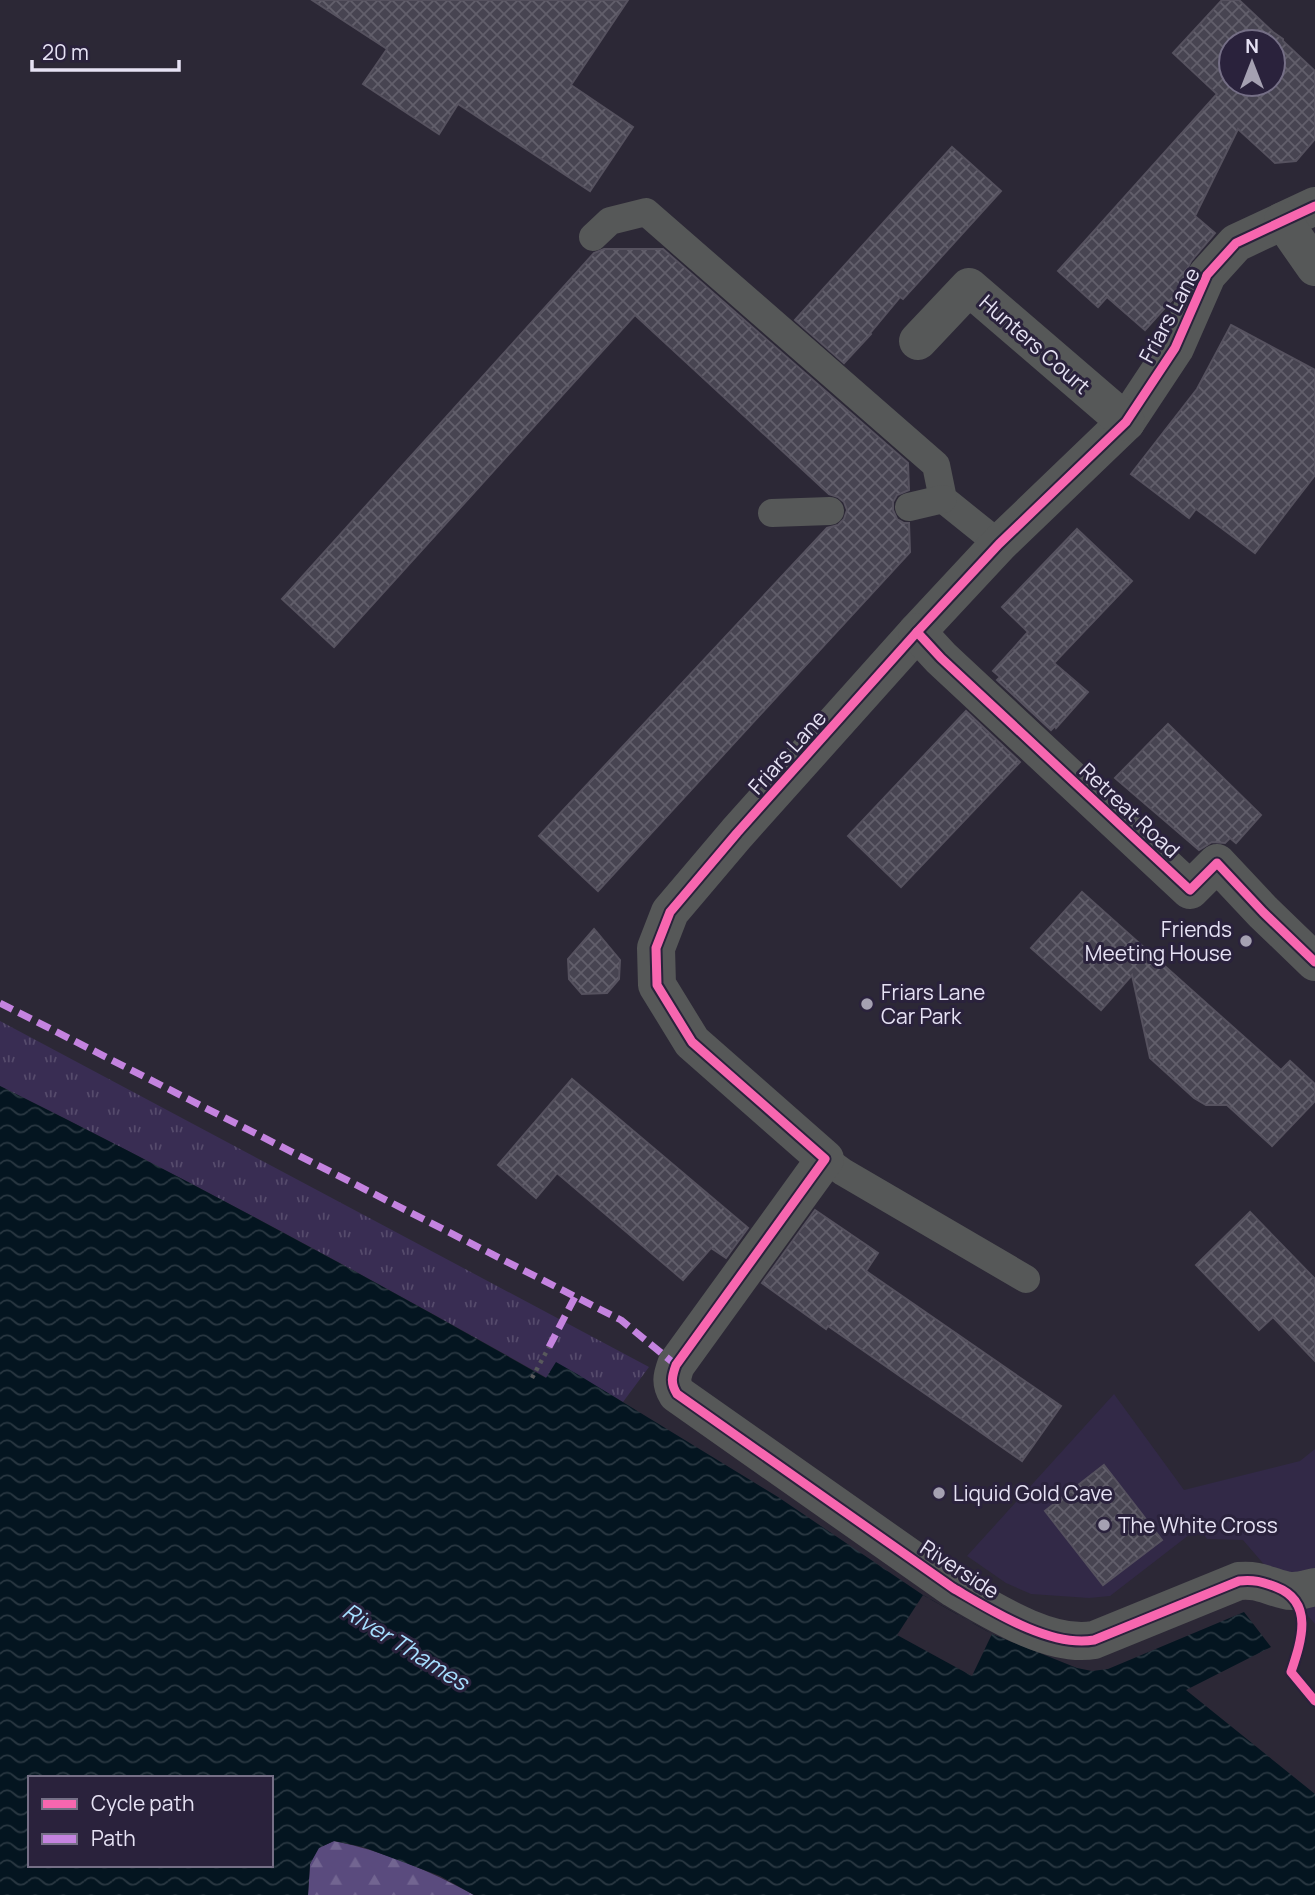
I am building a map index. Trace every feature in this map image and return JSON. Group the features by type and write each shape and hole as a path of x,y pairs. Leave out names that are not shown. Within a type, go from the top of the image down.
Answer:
{"street":[{"path":"1299,213 1315,267"},
{"name":"Friars Lane","path":"825,1158 692,1042 657,985 656,948 670,912 917,632 999,544 1126,422 1175,348 1207,275 1237,243 1299,213"},
{"name":"Hunters Court","path":"918,341 969,287 1126,422"},
{"name":"Retreat Road","path":"917,632 941,658 1190,890 1217,863 1315,962"},
{"name":"Riverside","path":"825,1158 676,1365 672,1386 677,1394 953,1588 991,1611 1050,1637 1080,1643 1094,1640 1239,1581 1251,1580 1301,1589"}],"lane":[{"path":"593,237 610,220 646,212 936,465 943,499 999,544"},
{"path":"909,507 943,499"},
{"path":"772,513 830,511"},
{"path":"825,1158 843,1172 1026,1279"}],"path":[{"path":"532,1378 549,1348"}],"shaded area":[{"path":"1114,1394 1184,1490 1300,1461 1315,1449 1315,1624 1243,1540 1207,1539 1198,1528 1110,1596 1089,1598 1031,1594 1006,1583 967,1556"}],"green space":[{"path":"0,1021 649,1367 623,1402 556,1363 547,1378 275,1228 0,1086"},
{"path":"334,1841 371,1850 406,1863 474,1895 308,1895 310,1864 318,1848"}],"water":[{"name":"River Thames","path":"0,1086 275,1228 546,1378 556,1362 778,1497 923,1595 992,1634 1077,1668 1092,1671 1108,1669 1244,1612 1271,1647 1186,1690 1315,1794 1315,1895 474,1895 440,1876 363,1847 334,1841 319,1848 310,1864 308,1895 0,1895"}],"pier":[{"path":"923,1595 992,1634 972,1676 897,1635"}],"building":[{"path":"312,0 628,0 571,85 633,127 590,191 458,104 439,134 363,84 387,49"},
{"path":"1222,0 1239,0 1269,28 1217,28 1217,94 1173,53"},
{"path":"1287,45 1315,71 1315,139 1296,161 1275,163 1238,129 1195,216 1215,233 1191,261 1173,299 1145,330 1107,297 1098,307 1058,271 1217,94 1217,98 1287,98"},
{"path":"952,147 1001,191 903,299 900,297 844,363 795,320"},
{"path":"604,249 663,249 908,463 909,490 897,495 893,510 897,519 909,523 910,552 598,891 539,836 827,528 838,525 844,519 847,510 844,502 829,494 635,315 334,647 282,599 594,253"},
{"path":"1231,325 1315,370 1315,475 1255,553 1196,509 1189,518 1131,474 1197,389"},
{"path":"1077,529 1132,581 1054,663 1088,692 1056,728 1055,726 1051,730 997,680 1000,677 993,671 1028,632 1002,607"},
{"path":"966,711 1020,762 901,887 848,836"},
{"path":"1168,724 1261,815 1236,843 1230,838 1225,843 1212,842 1199,850 1115,778"},
{"path":"1082,892 1281,1070 1290,1061 1315,1084 1315,1101 1272,1146 1227,1105 1206,1105 1194,1098 1150,1058 1132,975 1101,1010 1031,948"},
{"path":"594,929 620,960 619,979 607,993 582,994 569,979 568,959"},
{"path":"572,1079 748,1228 726,1258 711,1248 683,1280 557,1173 536,1198 498,1165"},
{"path":"815,1210 878,1253 866,1271 1061,1406 1022,1461 762,1283"},
{"path":"1250,1212 1315,1279 1315,1361 1273,1317 1259,1330 1196,1265"},
{"name":"The White Cross","path":"1104,1465 1162,1540 1103,1585 1045,1511"}],"marked path":[{"path":"0,1003 621,1320 676,1365"},
{"path":"549,1347 575,1297"}],"cycle path":[{"path":"1315,206 1236,243 1207,275 1175,348 1126,422 999,544 737,833 670,912 656,948 657,985 692,1042 825,1159 676,1365 672,1380 677,1394 953,1588 1040,1633 1077,1641 1094,1640 1239,1581 1258,1581 1276,1587 1296,1602 1301,1613 1301,1636 1291,1672 1315,1701"},
{"path":"917,632 941,658 1190,890 1217,863 1315,962"}],"place":[{"name":"Friends Meeting House","path":"1246,941"},
{"name":"Friars Lane Car Park","path":"867,1004"},
{"name":"Liquid Gold Cave","path":"939,1493"},
{"name":"The White Cross","path":"1104,1525"}]}
